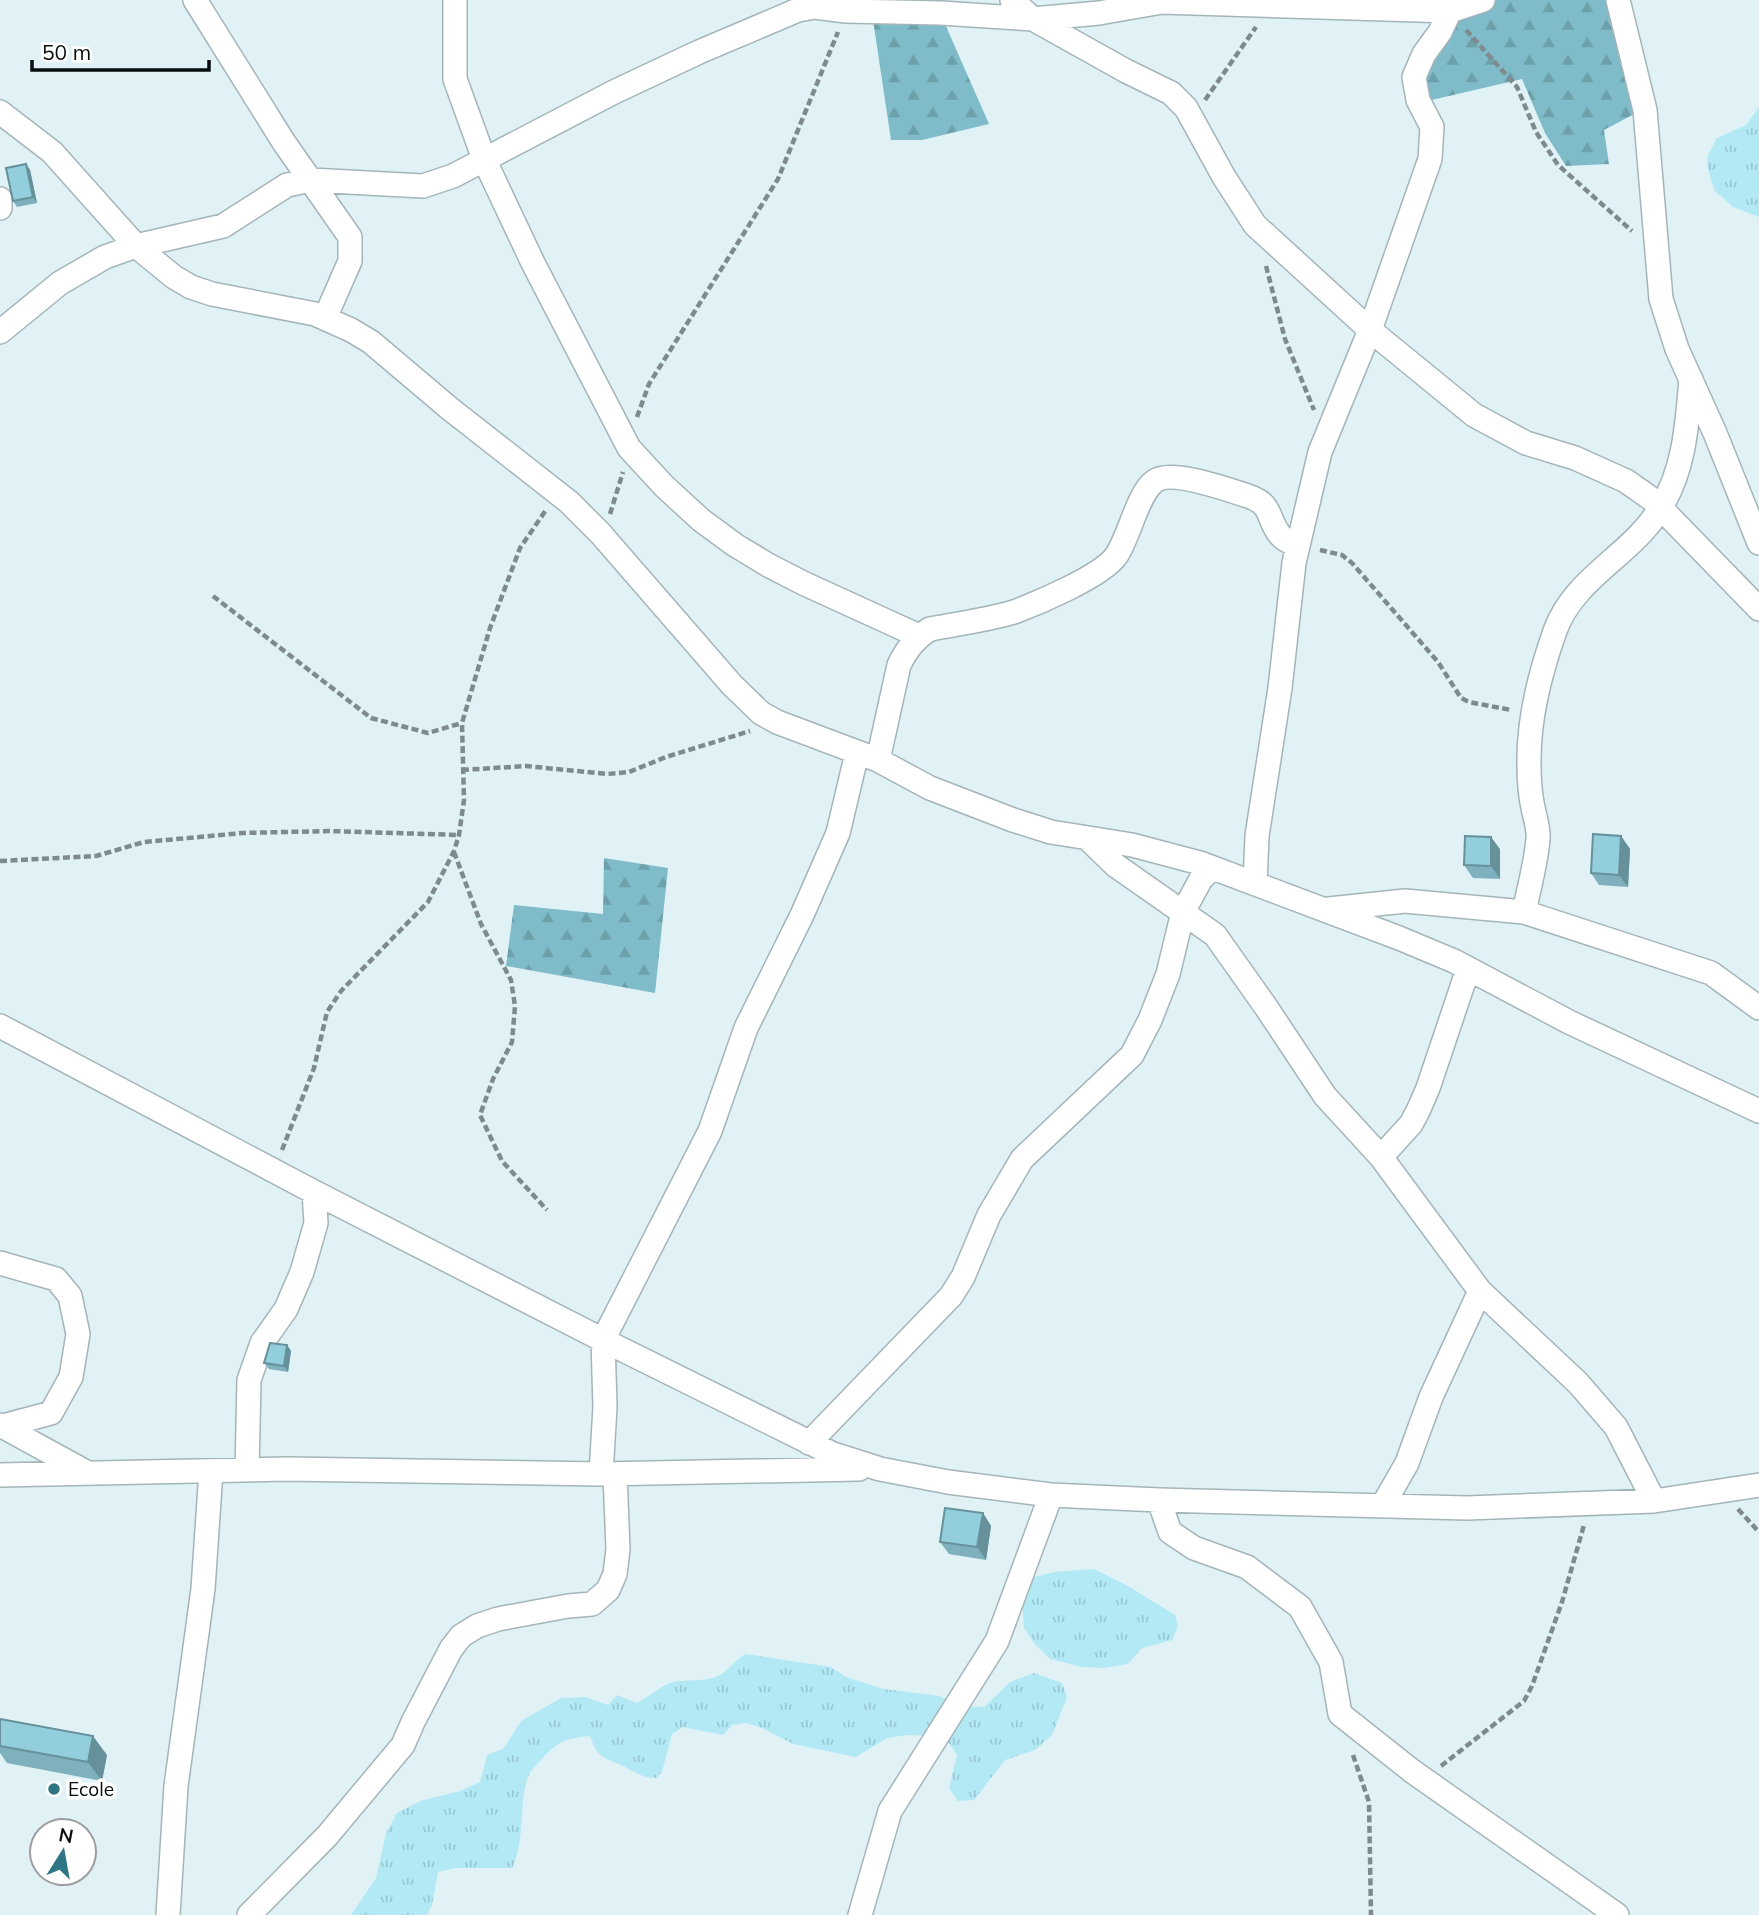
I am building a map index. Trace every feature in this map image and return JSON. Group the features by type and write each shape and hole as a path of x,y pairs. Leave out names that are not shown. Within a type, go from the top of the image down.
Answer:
{"street":[{"path":"195,0 282,141 350,237 350,261 325,318"},
{"path":"455,0 455,79 484,159 533,263 629,448 664,486 701,520 736,545 803,583 919,636"},
{"path":"1012,0 1033,19 1171,93 1186,108 1224,177 1255,225 1370,330 1474,415 1526,443 1575,458 1626,481 1662,507 1759,609"},
{"path":"0,332 60,283 105,257 136,246 223,226 287,185 310,180 423,186 453,176 614,92 798,10 849,6 1033,19 1099,13 1162,2 1450,11 1483,0"},
{"path":"1618,0 1645,110 1661,299 1677,349 1716,433 1759,543"},
{"path":"1255,884 1257,836 1280,688 1294,563 1320,452 1370,330 1430,159 1432,127 1418,100 1414,77 1424,54 1440,32 1450,11"},
{"path":"0,112 52,152 136,246 191,287 212,294 315,314 371,342 569,502 761,713 868,756 930,788 1013,820 1051,832 1132,845 1212,868 1399,938 1759,1111"},
{"path":"0,199 0,208"},
{"path":"1524,912 1538,836 1529,766 1532,715 1555,630 1566,607 1580,589 1649,524 1662,507 1686,439 1691,379"},
{"path":"249,1915 327,1836 403,1745 444,1661 461,1636 477,1626 498,1619 592,1604 608,1590 615,1574 618,1549 608,1474 603,1339 710,1131 746,1028 802,915 838,833 904,653 919,636 930,629 1013,612 1107,567 1118,554 1147,489 1155,481 1167,476 1250,497 1262,503 1282,537 1298,546"},
{"path":"1087,838 1115,865 1215,935 1325,1097 1381,1157 1480,1291 1600,1407 1616,1427 1654,1501"},
{"path":"809,1443 951,1296 963,1277 989,1215 1021,1158 1132,1055 1150,1020 1168,974 1183,912 1201,879 1212,868"},
{"path":"1323,910 1405,901 1524,912 1711,973 1759,1008"},
{"path":"1381,1157 1418,1111 1468,969"},
{"path":"0,1026 314,1192 809,1443 842,1458 880,1469 948,1482 1051,1494 1159,1500 1467,1508 1654,1501 1759,1485"},
{"path":"247,1470 249,1380 262,1343 286,1309 302,1272 316,1223 314,1192"},
{"path":"0,1264 56,1279 70,1296 78,1334 71,1377 51,1413 2,1425"},
{"path":"1383,1505 1407,1463 1431,1397 1480,1291"},
{"path":"2,1425 88,1473"},
{"path":"0,1475 247,1470 608,1474 880,1469"},
{"path":"168,1915 176,1786 203,1590 211,1471"},
{"path":"860,1915 890,1811 997,1641 1051,1494"},
{"path":"1159,1500 1171,1532 1194,1548 1247,1567 1300,1607 1331,1662 1340,1714 1498,1833 1617,1915"}],"path":[{"path":"1192,118 1271,5"},
{"path":"600,533 612,511 633,428 649,384 778,179 849,6"},
{"path":"1450,11 1517,87 1536,132 1558,165 1656,253"},
{"path":"1265,263 1285,339 1317,418 1320,452"},
{"path":"274,1170 314,1068 327,1012 341,991 428,902 454,851 464,800 462,723 490,628 520,548 557,494"},
{"path":"1298,546 1342,555 1352,563 1438,662 1461,698 1532,715"},
{"path":"213,596 371,718 428,733 462,723"},
{"path":"462,771 526,766 607,774 629,772 666,757 778,722"},
{"path":"0,861 96,856 144,842 243,833 329,831 459,835"},
{"path":"454,851 481,924 511,980 515,1006 512,1042 493,1079 480,1115 502,1161 547,1210"},
{"path":"1424,1779 1524,1701 1562,1602 1590,1502"},
{"path":"1352,1752 1369,1802 1371,1915"}],"green space":[{"path":"1477,0 1612,0 1640,111 1604,130 1609,164 1566,166 1545,133 1522,79 1423,102 1419,80 1441,28"},
{"path":"872,13 941,15 989,124 922,140 891,140"},
{"path":"1759,107 1759,217 1733,207 1714,190 1707,165 1708,155 1717,138 1746,125"},
{"path":"604,858 668,868 655,993 506,966 514,905 603,914"},
{"path":"1094,1569 1175,1615 1178,1626 1172,1640 1142,1648 1128,1664 1104,1668 1082,1667 1050,1659 1024,1628 1022,1600 1027,1579 1054,1572"},
{"path":"745,1654 831,1667 846,1677 884,1689 940,1696 959,1706 984,1707 1010,1682 1034,1673 1062,1683 1067,1697 1052,1735 1035,1750 1005,1760 974,1800 958,1801 949,1788 957,1755 949,1743 933,1736 907,1735 887,1738 856,1757 793,1744 746,1723 732,1725 723,1735 683,1727 672,1734 662,1772 656,1778 640,1775 603,1757 596,1750 590,1736 569,1739 553,1748 531,1771 524,1792 519,1844 512,1868 456,1868 438,1872 432,1905 427,1915 351,1915 376,1878 386,1833 397,1813 420,1801 460,1791 480,1782 487,1755 503,1749 521,1721 561,1698 586,1697 608,1705 617,1695 637,1703 670,1683 720,1675"}],"building":[{"path":"26,164 33,197 13,201 6,168"},
{"path":"1593,834 1621,836 1619,875 1591,873"},
{"path":"1465,836 1491,837 1491,866 1464,865"},
{"path":"270,1343 287,1345 284,1366 264,1363"},
{"path":"945,1508 983,1513 977,1547 940,1542"},
{"path":"0,1719 93,1736 88,1762 0,1746"}],"place":[{"name":"Ecole","path":"54,1789"}]}
